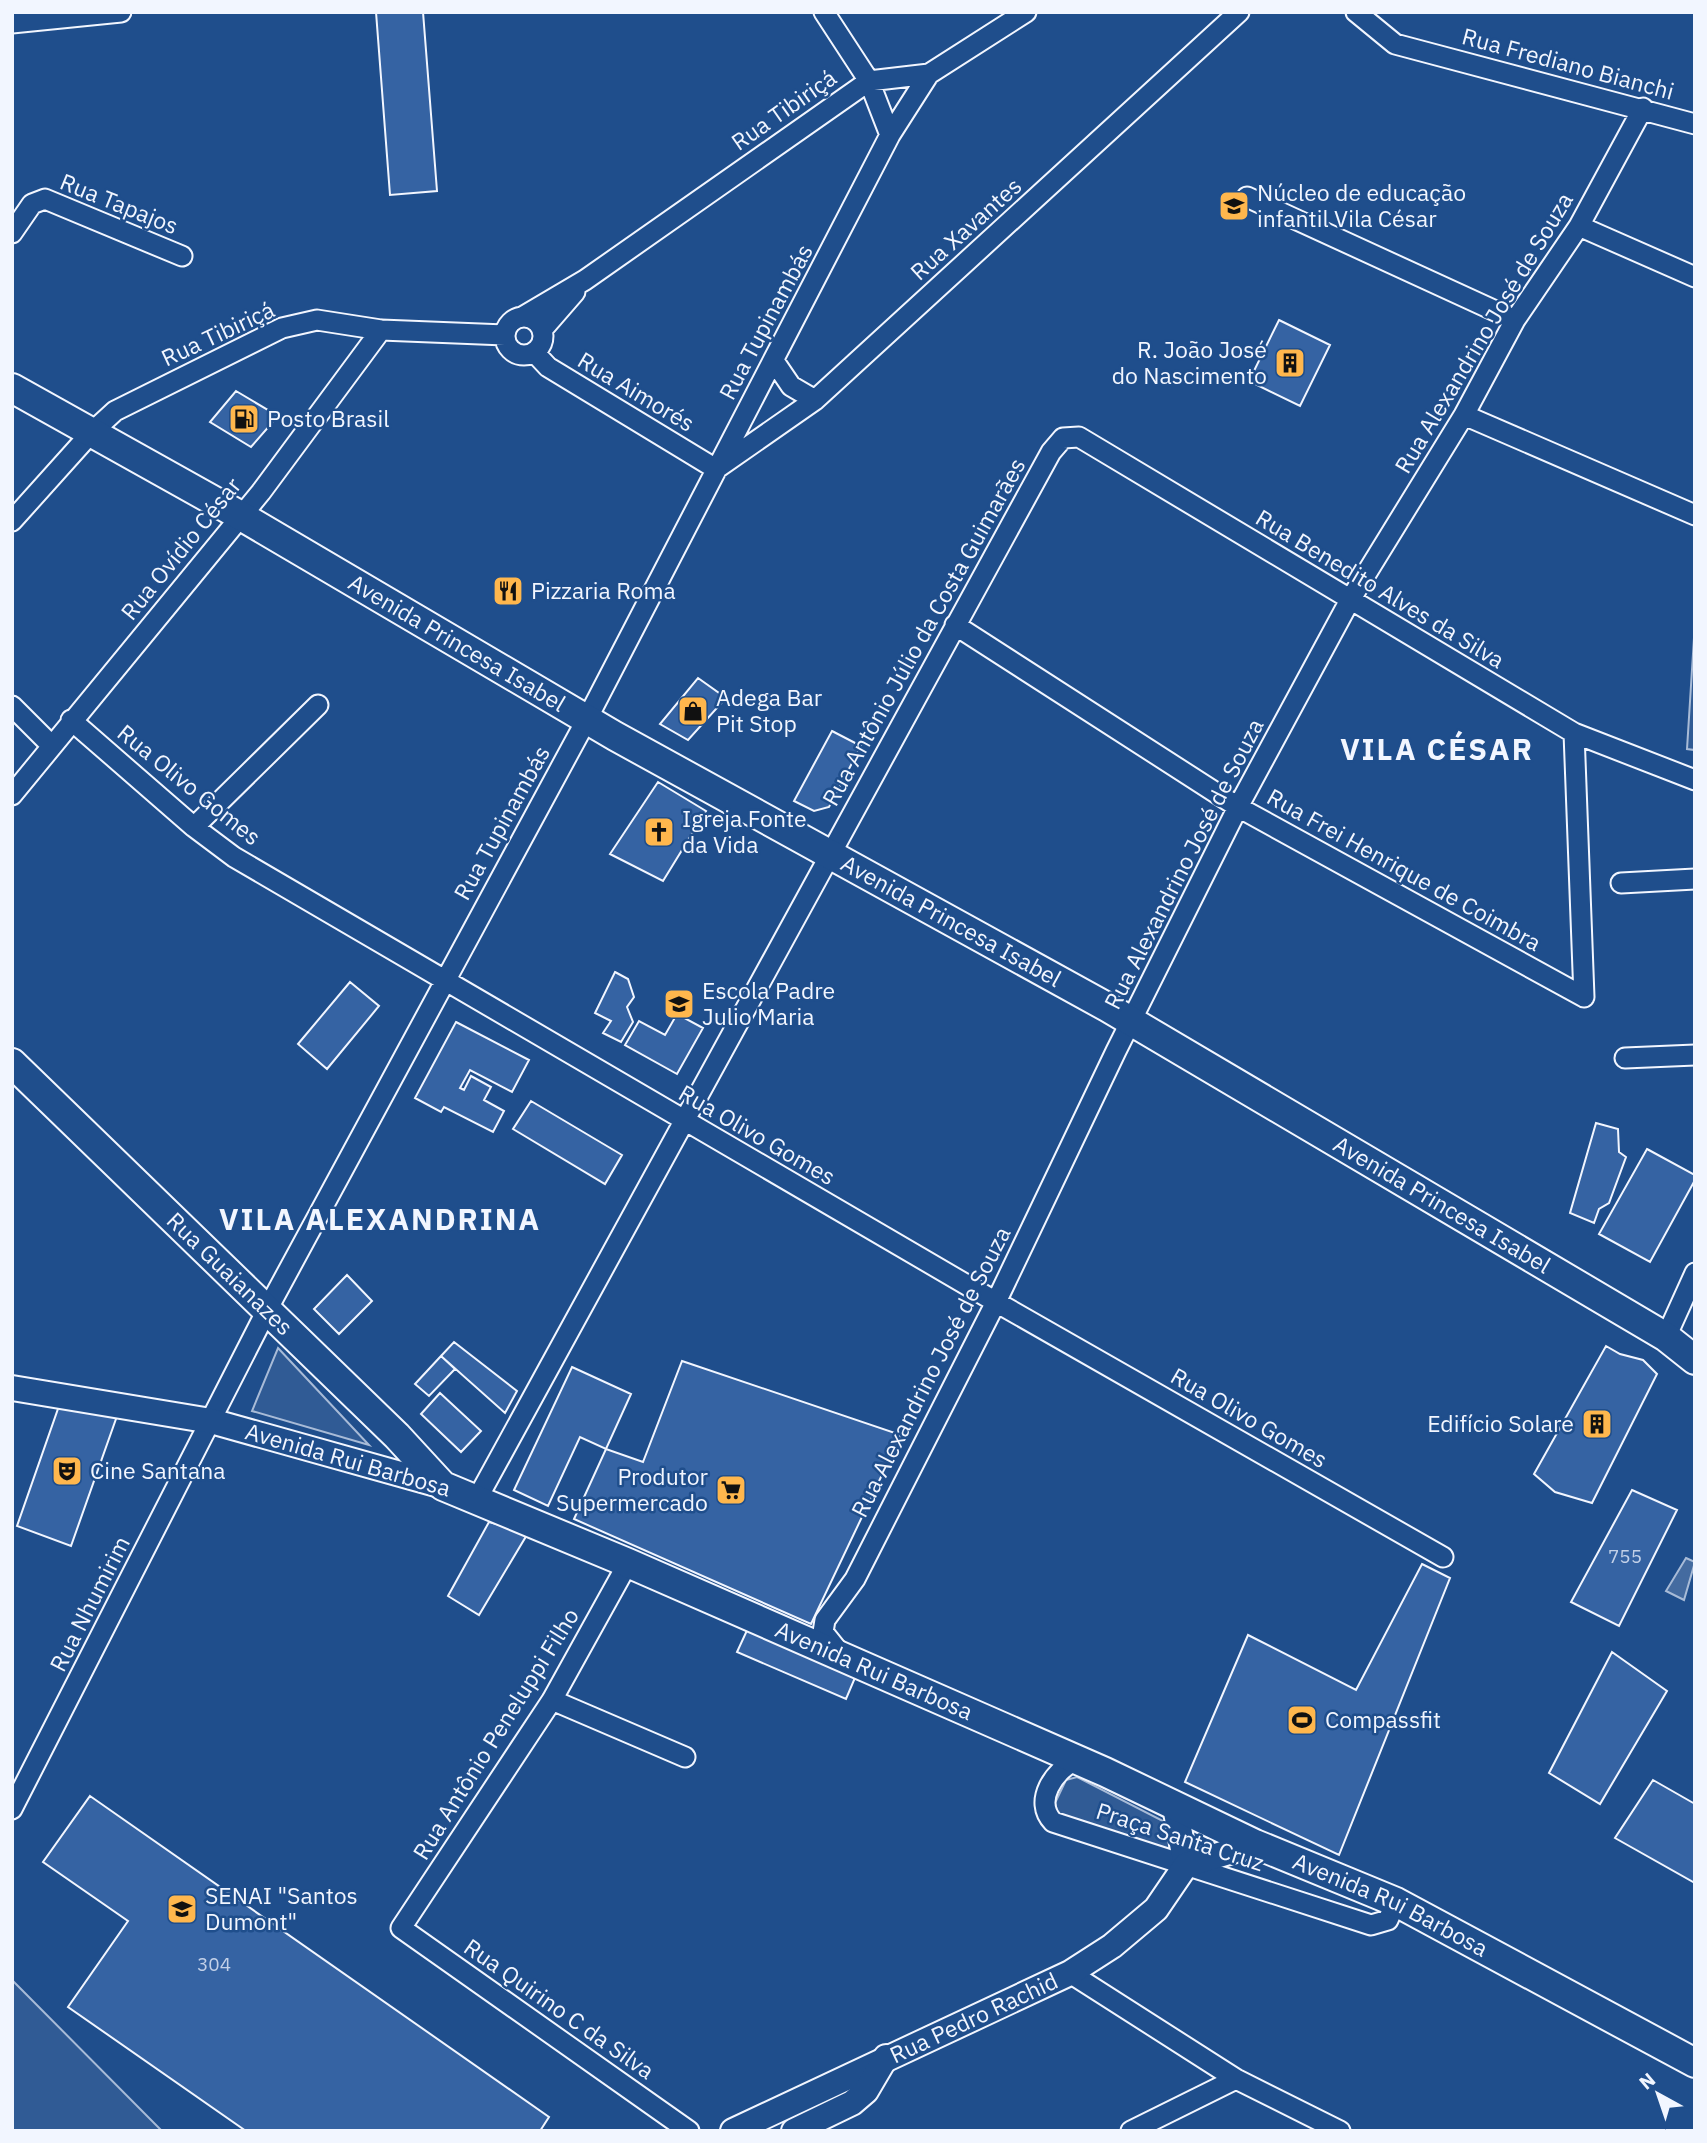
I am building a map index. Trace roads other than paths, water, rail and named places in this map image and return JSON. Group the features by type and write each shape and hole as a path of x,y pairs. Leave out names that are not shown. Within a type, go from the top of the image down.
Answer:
{"main road":[{"name":"Avenida Princesa Isabel","path":"12,388 241,516 587,719 1130,1022 1666,1337 1695,1360"},
{"name":"Rua Guaianazes","path":"12,1063 387,1426 443,1486"},
{"name":"Avenida Rui Barbosa","path":"443,1486 628,1563 1076,1760 1255,1844 1396,1902 1695,2063"}],"street":[{"path":"12,23 55,16 121,12"},
{"path":"824,12 869,80 890,135"},
{"name":"Rua Tibiriçá","path":"524,316 585,280 869,80 929,74 1026,12"},
{"name":"Rua Xavantes","path":"716,469 815,400 1239,12"},
{"name":"Rua Frediano Bianchi","path":"1356,12 1395,44 1695,124"},
{"name":"Rua Tupinambás","path":"211,1421 267,1310 587,719 890,135 929,74"},
{"name":"Rua Alexandrino José de Souza","path":"845,1658 828,1642 823,1632 825,1620 855,1579 996,1302 1130,1022 1238,807 1350,600 1464,415 1515,320 1579,226 1643,108"},
{"path":"1247,197 1515,320"},
{"name":"Rua Tapajos","path":"12,233 32,204 45,199 183,256"},
{"path":"1579,226 1695,277"},
{"name":"Rua Tibiriçá","path":"542,330 585,280"},
{"path":"524,316 536,320 542,330 542,343 534,352 522,355 512,351 505,335 509,324 524,316"},
{"name":"Rua Tibiriçá","path":"12,521 91,433 115,411 282,328 317,320 381,330 505,335"},
{"name":"Rua Ovídio César","path":"12,795 241,516 381,330"},
{"name":"Rua Aimorés","path":"534,352 548,367 716,469"},
{"path":"774,361 790,386 815,400"},
{"path":"1464,415 1695,515"},
{"name":"Rua Benedito Alves da Silva","path":"1051,452 1063,438 1079,436 1574,733 1695,780"},
{"name":"Rua Antônio Júlio da Costa Guimarães","path":"477,1499 1051,452"},
{"name":"Rua Frei Henrique de Coimbra","path":"955,625 1238,807 1584,997 1574,733"},
{"path":"194,827 318,705"},
{"path":"12,706 51,745"},
{"name":"Rua Olivo Gomes","path":"71,720 194,827 234,857 685,1122 1443,1557"},
{"path":"1621,883 1695,879"},
{"path":"1625,1058 1695,1055"},
{"path":"1666,1337 1695,1273"},
{"name":"Avenida Rui Barbosa","path":"12,1388 211,1421 443,1486"},
{"name":"Rua Nhumirim","path":"12,1809 211,1421"},
{"name":"Rua Antônio Peneluppi Filho","path":"401,1928 552,1700 628,1563"},
{"path":"552,1700 685,1757"},
{"name":"Praça Santa Cruz","path":"1076,1760 1056,1774 1044,1802 1045,1814 1054,1822 1371,1925 1388,1920 1396,1902"},
{"path":"1174,1807 1186,1865 1255,1844"},
{"name":"Rua Pedro Rachid","path":"733,2131 1070,1973 1112,1946 1156,1909 1186,1865"},
{"name":"Rua Quirino C da Silva","path":"401,1928 689,2131"},
{"path":"1070,1973 1236,2079 1340,2131"},
{"path":"794,2131 852,2103 866,2091 887,2057"},
{"path":"1131,2131 1236,2079"}],"place":[{"name":"Núcleo de educação infantil Vila César","path":"1234,206"},
{"name":"R. João José do Nascimento","path":"1290,363"},
{"name":"Posto Brasil","path":"244,419"},
{"name":"Pizzaria Roma","path":"508,591"},
{"name":"Adega Bar Pit Stop","path":"693,711"},
{"name":"Igreja Fonte da Vida","path":"659,832"},
{"name":"Escola Padre Julio Maria","path":"679,1004"},
{"name":"Edifício Solare","path":"1597,1424"},
{"name":"Cine Santana","path":"67,1471"},
{"name":"Produtor Supermercado","path":"731,1490"},
{"name":"Compassfit","path":"1302,1720"},
{"name":"SENAI \"Santos Dumont\"","path":"182,1909"}],"district":[{"name":"VILA CÉSAR","path":"1437,750"},
{"name":"VILA ALEXANDRINA","path":"380,1220"}]}
